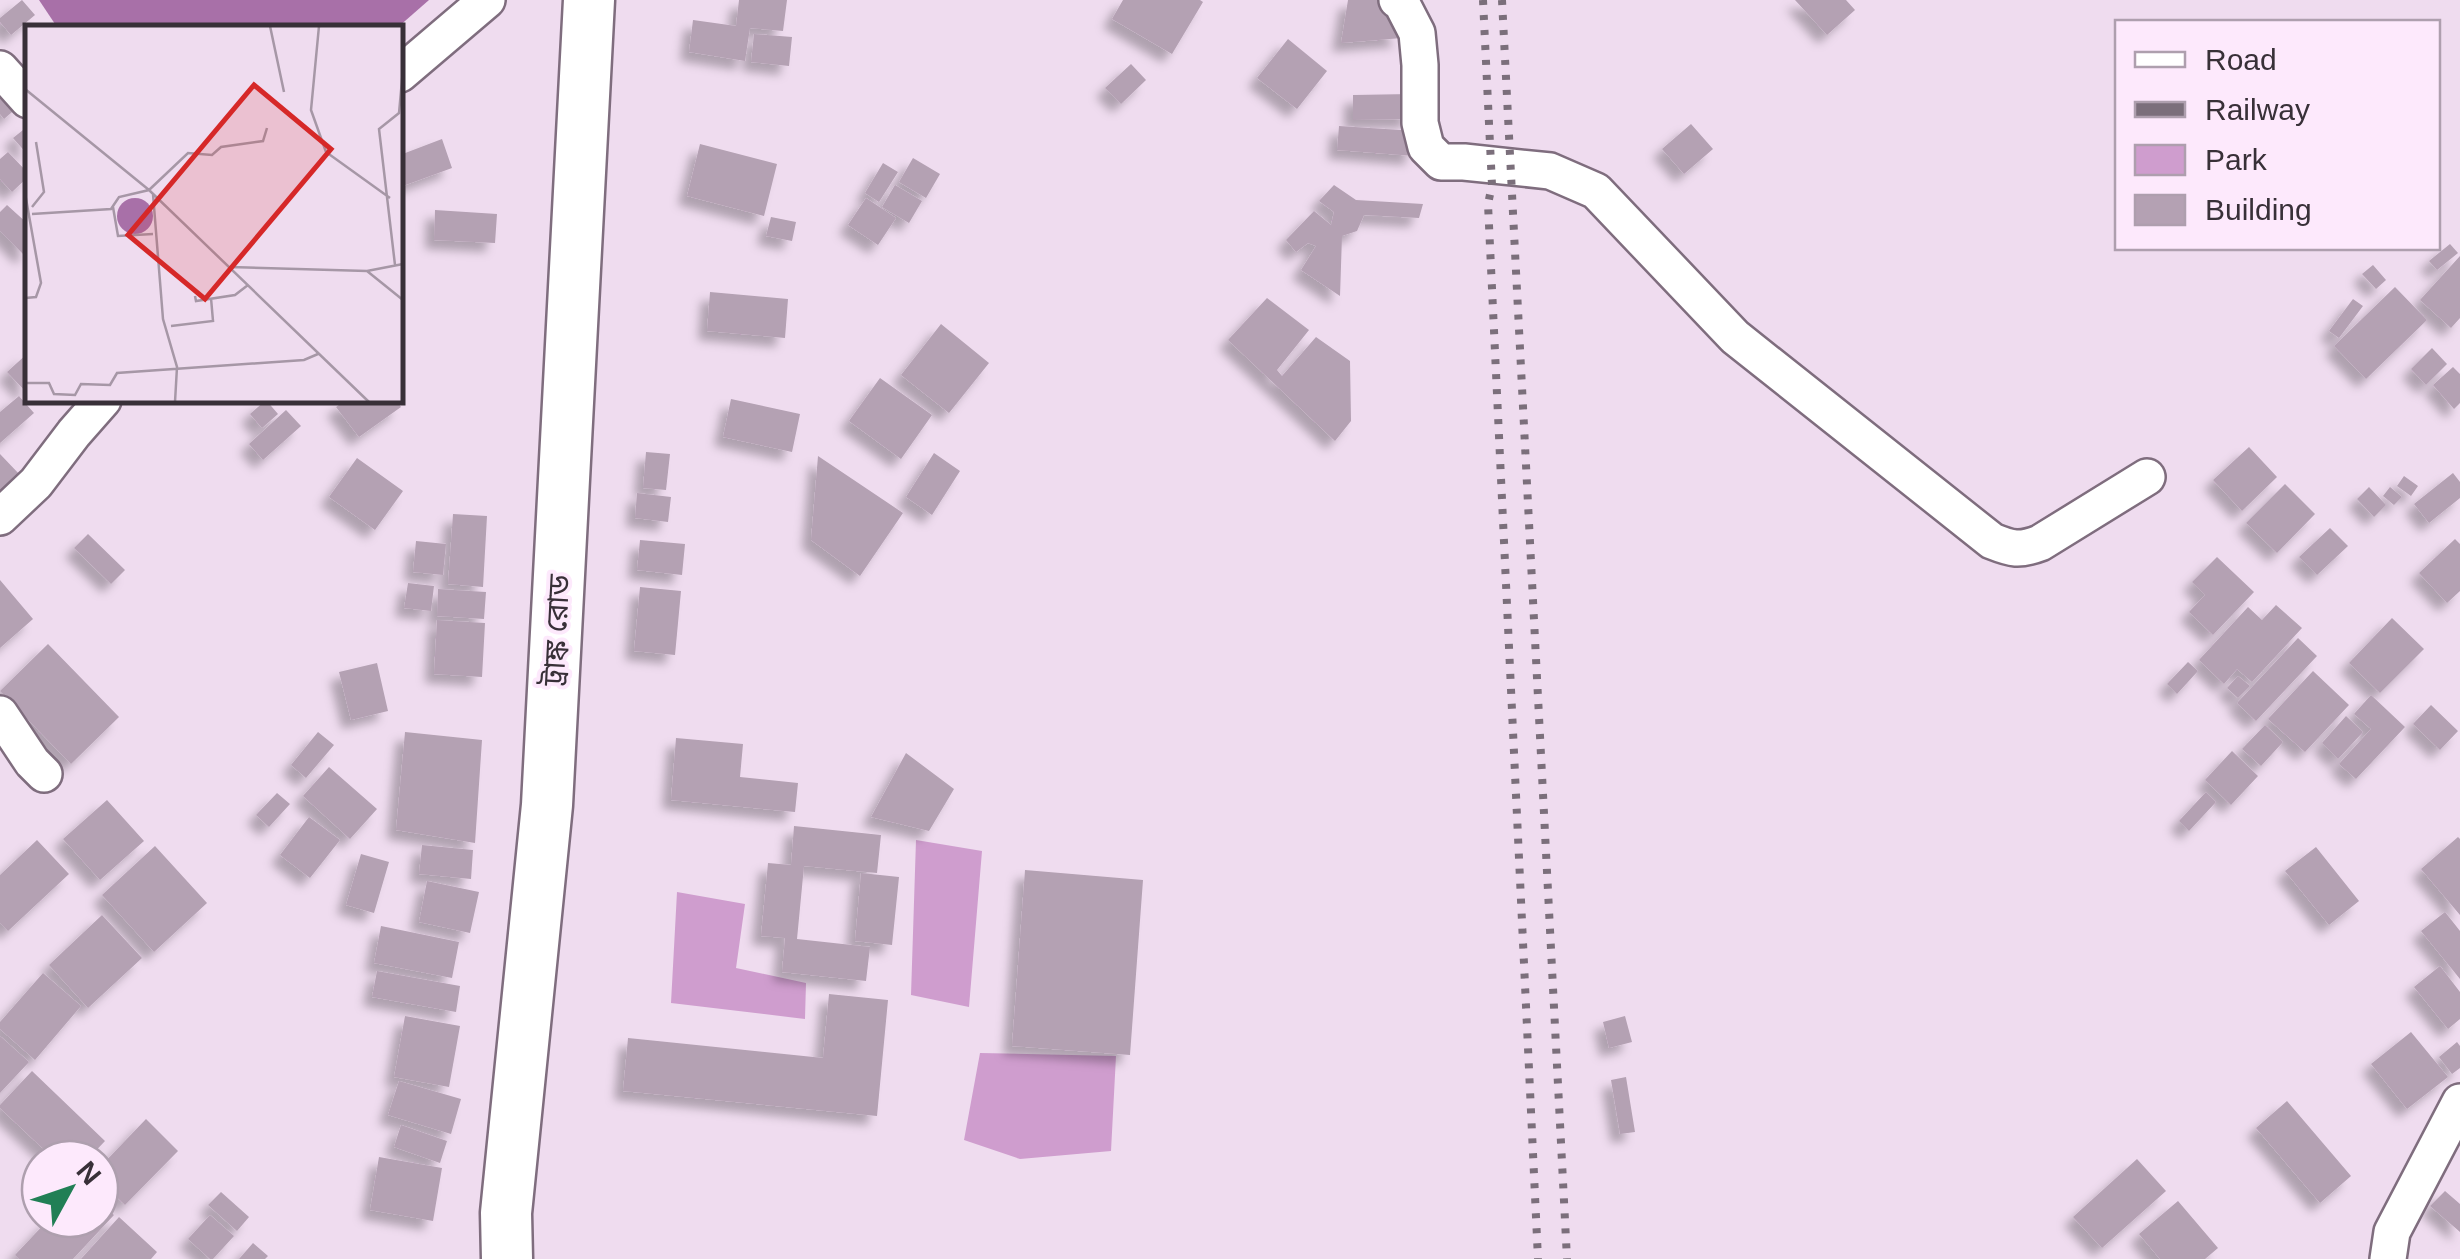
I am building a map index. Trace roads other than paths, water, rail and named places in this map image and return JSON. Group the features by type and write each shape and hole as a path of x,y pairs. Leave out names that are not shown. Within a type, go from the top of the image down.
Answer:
{"main road":[{"name":"ট্রাঙ্ক রোড","path":"511,1254 506,1213 547,805 589,0"}],"street":[{"path":"402,72 487,0"},
{"path":"1398,0 1417,33 1420,124 1426,147 1442,162 1550,171 1596,191 1735,337 1992,540 2011,549 2040,543 2147,477"},
{"path":"0,69 25,97"},
{"path":"0,517 36,483 102,402"},
{"path":"0,714 44,774"},
{"path":"2388,1259 2392,1232 2460,1102"}],"railway":[{"path":"1483,0 1492,185 1488,204 1538,1259"},
{"path":"1502,0 1567,1259"}]}
